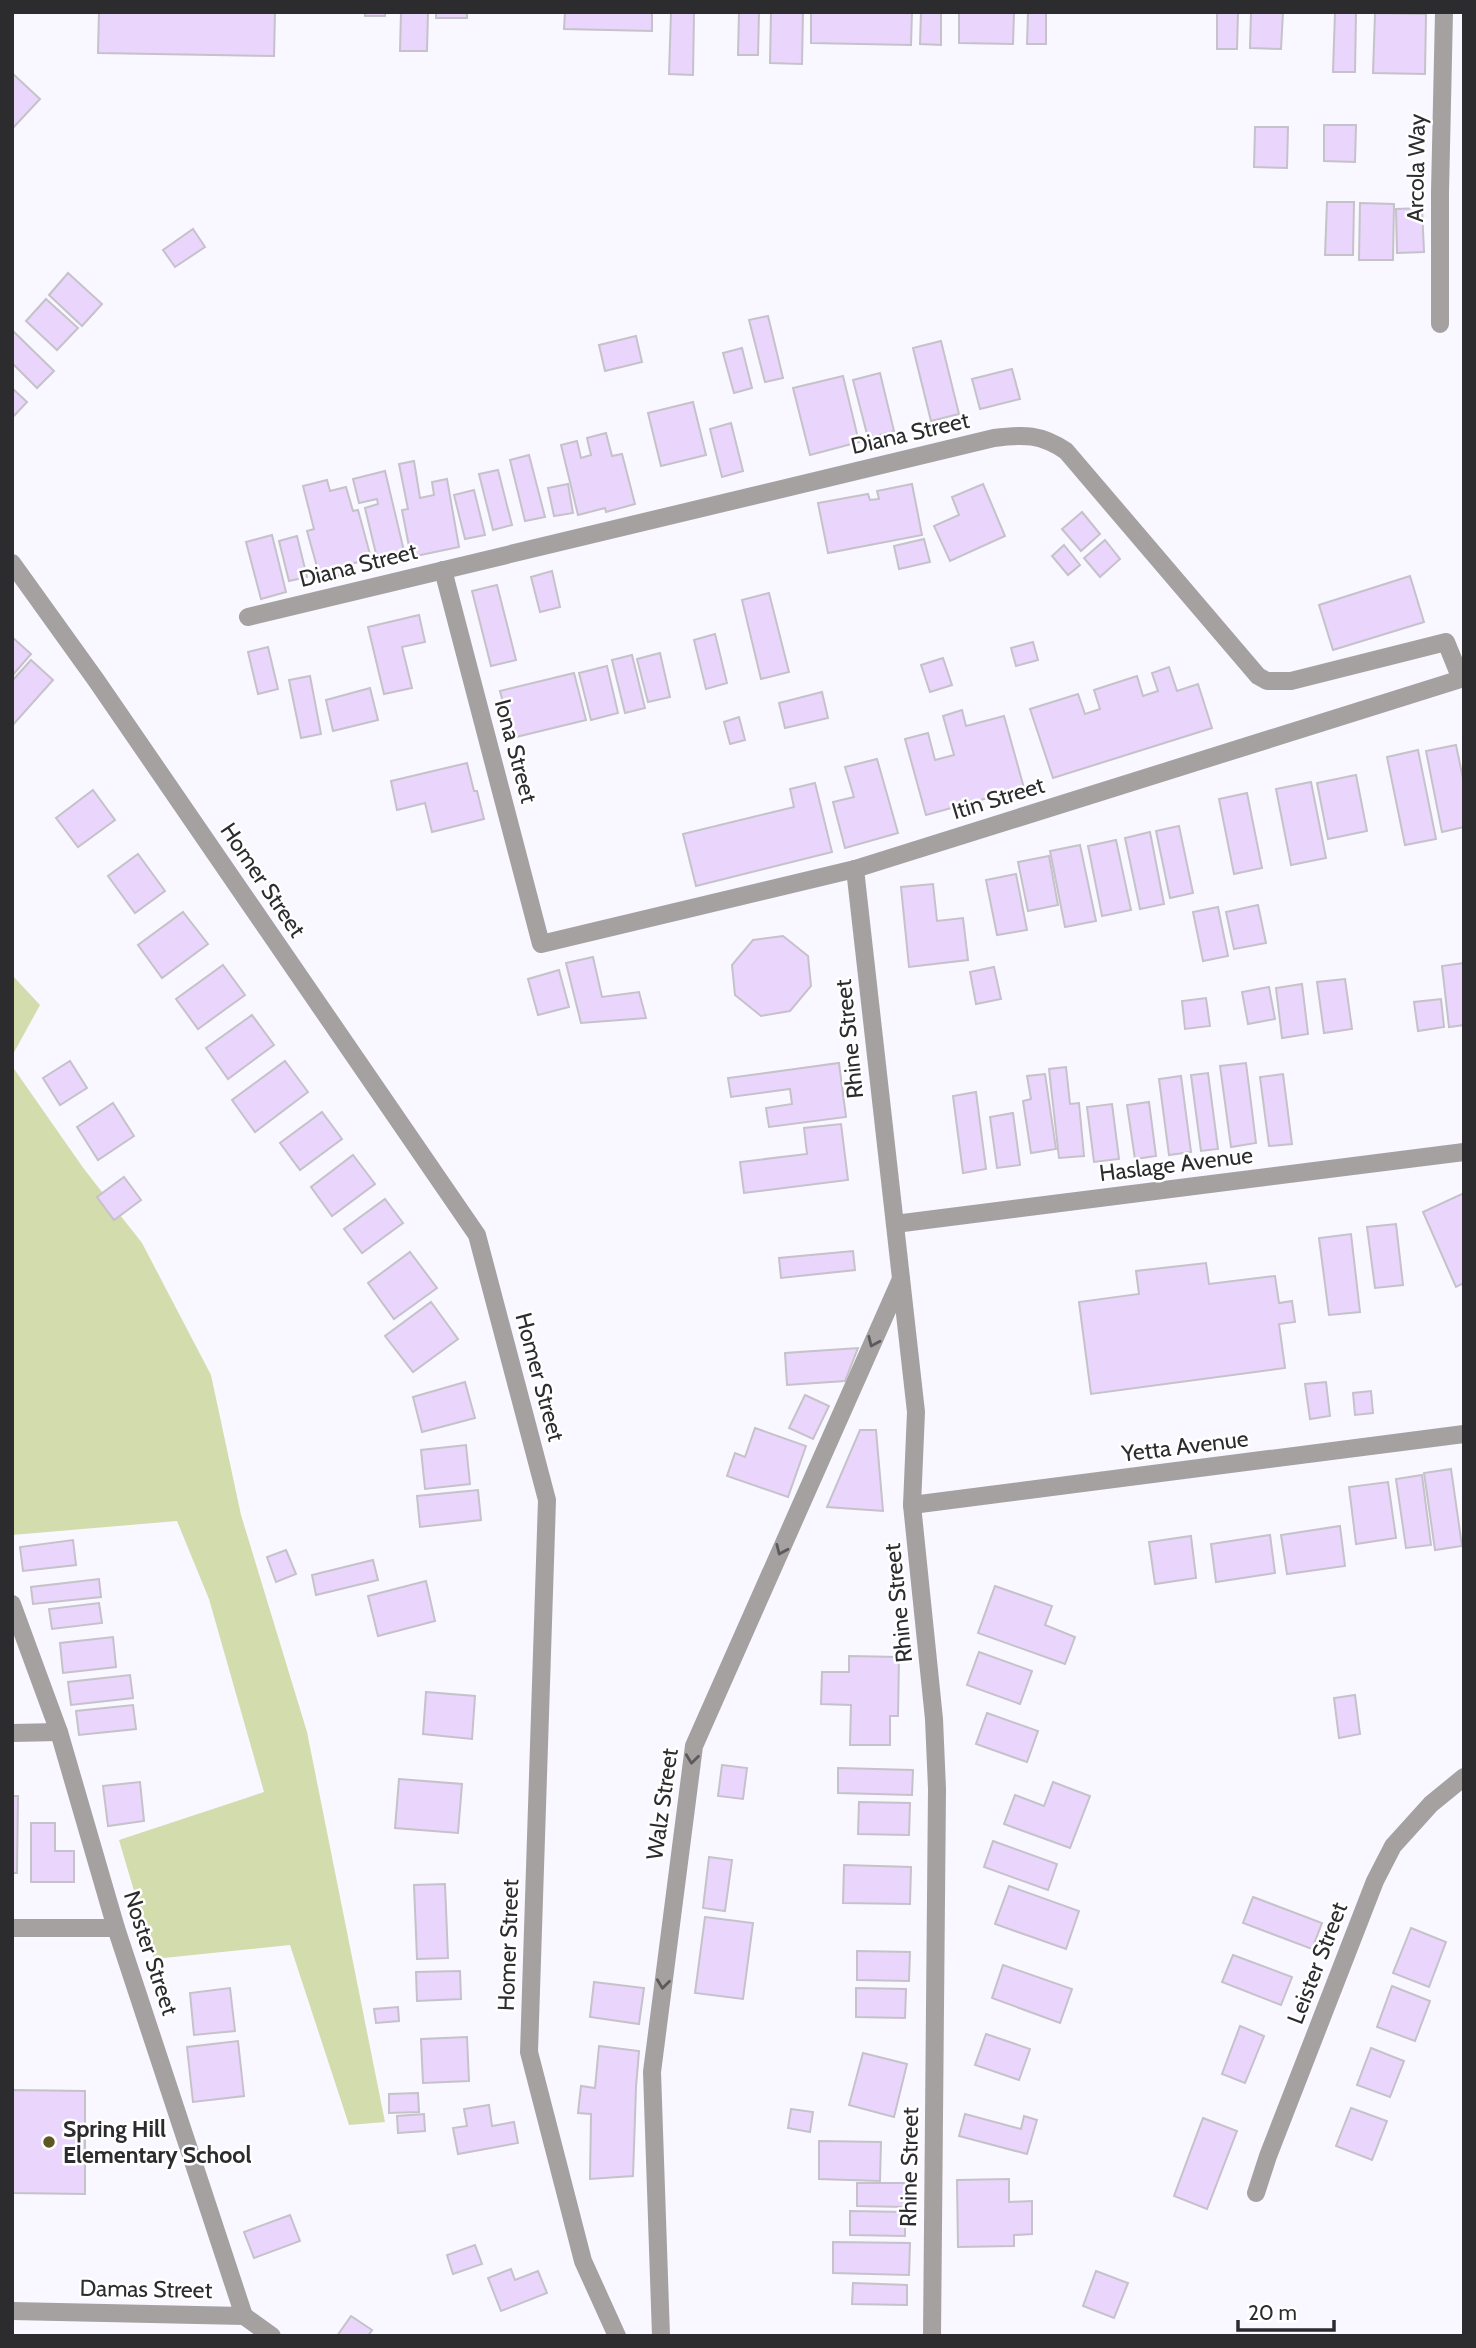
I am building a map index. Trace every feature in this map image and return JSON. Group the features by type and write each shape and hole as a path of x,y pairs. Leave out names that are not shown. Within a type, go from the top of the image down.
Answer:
{"street":[{"name":"Arcola Way","path":"1440,324 1444,12"},
{"name":"Diana Street","path":"248,617 994,438 1028,435 1049,440 1066,451 1258,676 1267,681 1291,681 1446,642 1462,678"},
{"name":"Homer Street","path":"12,563 104,691 477,1235 547,1500 529,2052 583,2261 617,2336"},
{"name":"Iona Street","path":"443,570 541,943"},
{"name":"Itin Street","path":"541,943 855,869 1462,678"},
{"name":"Rhine Street","path":"855,869 916,1412 912,1505 934,1719 937,1789 932,2336"},
{"name":"Haslage Avenue","path":"895,1224 1464,1152"},
{"name":"Walz Street","path":"660,2336 652,2072 694,1746 901,1279"},
{"name":"Yetta Avenue","path":"912,1505 1464,1434"},
{"name":"Noster Street","path":"12,1604 59,1732 116,1928 244,2316"},
{"path":"12,1733 59,1732"},
{"name":"Leister Street","path":"1256,2193 1375,1881 1393,1846 1431,1804 1464,1777"},
{"path":"12,1928 116,1928"},
{"name":"Damas Street","path":"12,2311 244,2316"},
{"path":"244,2316 272,2336"}],"green space":[{"path":"12,975 40,1005 12,1056"},
{"path":"12,1066 84,1169 142,1243 211,1375 241,1515 307,1732 385,2122 349,2125 290,1945 154,1959 119,1840 264,1792 209,1599 177,1521 12,1535"}],"building":[{"path":"99,12 275,12 274,56 98,53"},
{"path":"365,12 385,12 385,16 365,16"},
{"path":"401,12 428,12 427,51 400,51"},
{"path":"436,12 467,12 467,18 436,18"},
{"path":"565,12 652,12 652,31 564,29"},
{"path":"671,12 694,12 693,75 669,74"},
{"path":"739,12 759,12 758,55 738,55"},
{"path":"771,12 803,12 802,64 770,63"},
{"path":"811,12 912,12 911,45 811,43"},
{"path":"921,12 941,12 941,45 920,44"},
{"path":"959,12 1014,12 1013,44 959,43"},
{"path":"1028,12 1046,12 1046,44 1027,44"},
{"path":"1217,12 1238,12 1237,49 1217,49"},
{"path":"1251,12 1283,12 1281,49 1250,48"},
{"path":"1335,12 1356,12 1355,72 1333,72"},
{"path":"1375,13 1426,14 1425,74 1373,73"},
{"path":"12,73 40,99 12,129"},
{"path":"1324,125 1356,125 1355,162 1324,161"},
{"path":"1255,127 1288,127 1287,168 1254,167"},
{"path":"1327,202 1354,202 1353,255 1325,255"},
{"path":"1360,203 1394,204 1393,260 1359,260"},
{"path":"1422,208 1424,252 1397,253 1396,209"},
{"path":"193,229 205,247 175,267 163,250"},
{"path":"68,273 102,304 82,326 49,295"},
{"path":"46,299 78,328 57,350 26,321"},
{"path":"768,316 783,378 765,382 749,320"},
{"path":"12,330 54,371 37,388 12,363"},
{"path":"636,336 642,362 605,371 599,345"},
{"path":"941,341 959,414 931,421 913,348"},
{"path":"742,348 752,388 734,393 723,353"},
{"path":"1012,369 1020,399 980,409 972,379"},
{"path":"880,373 894,431 868,438 853,380"},
{"path":"843,376 859,442 810,455 793,388"},
{"path":"12,388 27,402 12,418"},
{"path":"693,402 706,455 661,466 648,413"},
{"path":"731,423 743,471 722,477 710,429"},
{"path":"606,433 612,456 622,454 635,504 606,512 605,508 578,515 561,445 577,441 581,458 591,455 587,438"},
{"path":"529,455 545,517 525,521 510,460"},
{"path":"414,461 420,498 434,495 432,482 447,479 459,547 411,557 402,510 408,509 399,464"},
{"path":"498,470 512,525 493,530 479,474"},
{"path":"385,471 404,551 377,558 365,508 378,504 377,499 359,503 353,479"},
{"path":"327,480 330,491 346,487 353,511 358,510 371,558 345,566 347,573 321,581 307,531 314,529 303,486"},
{"path":"568,484 573,513 554,516 548,488"},
{"path":"912,484 922,535 828,553 818,503 868,494 870,500 879,499 877,491"},
{"path":"983,484 1005,536 950,561 934,526 959,515 952,497"},
{"path":"474,490 485,535 465,539 454,495"},
{"path":"1082,512 1100,534 1081,551 1062,529"},
{"path":"272,535 286,592 261,599 246,542"},
{"path":"297,536 307,577 289,581 279,541"},
{"path":"924,539 930,562 899,569 894,546"},
{"path":"1105,540 1120,559 1100,577 1084,558"},
{"path":"1064,545 1080,565 1068,575 1052,556"},
{"path":"552,571 560,607 540,612 531,577"},
{"path":"1410,576 1424,622 1333,650 1319,605"},
{"path":"497,585 516,660 491,666 472,591"},
{"path":"769,593 789,672 761,679 742,600"},
{"path":"419,615 425,642 402,647 412,688 384,694 368,627"},
{"path":"715,634 727,683 706,689 694,640"},
{"path":"12,637 31,654 12,676"},
{"path":"1033,642 1038,660 1016,666 1011,648"},
{"path":"268,647 278,689 258,694 248,652"},
{"path":"660,653 670,697 648,702 637,659"},
{"path":"632,655 645,708 625,713 612,660"},
{"path":"943,658 952,685 930,692 921,665"},
{"path":"31,660 53,680 12,726 12,681"},
{"path":"607,666 618,713 591,720 579,673"},
{"path":"1169,667 1177,691 1198,684 1212,728 1053,778 1030,709 1078,694 1085,714 1100,709 1094,690 1137,676 1143,696 1158,691 1152,673"},
{"path":"574,673 586,720 512,738 500,691"},
{"path":"310,676 321,734 301,738 289,680"},
{"path":"370,688 378,720 333,731 326,700"},
{"path":"822,692 828,718 785,728 779,703"},
{"path":"962,710 966,726 1004,716 1024,788 926,815 905,739 928,733 935,760 954,755 943,716"},
{"path":"739,717 745,740 730,744 724,722"},
{"path":"1456,745 1464,783 1464,827 1442,832 1426,751"},
{"path":"1418,750 1436,839 1405,845 1387,757"},
{"path":"877,759 898,833 845,848 833,802 854,797 845,767"},
{"path":"467,763 484,819 432,832 425,803 397,810 391,781"},
{"path":"1356,775 1367,831 1328,839 1317,783"},
{"path":"1311,782 1326,858 1291,865 1276,789"},
{"path":"815,783 832,852 696,886 683,834 794,807 790,789"},
{"path":"93,790 115,820 78,847 56,818"},
{"path":"1247,793 1262,868 1234,874 1219,799"},
{"path":"1179,826 1193,893 1170,898 1156,831"},
{"path":"1150,832 1164,904 1140,909 1125,838"},
{"path":"1116,840 1131,910 1102,916 1088,846"},
{"path":"1080,845 1096,921 1065,927 1050,851"},
{"path":"138,854 165,891 135,913 108,876"},
{"path":"1049,856 1058,905 1028,911 1018,862"},
{"path":"1016,874 1027,930 997,935 986,880"},
{"path":"933,884 937,921 963,918 968,960 909,967 901,887"},
{"path":"1258,905 1266,943 1234,949 1226,912"},
{"path":"1218,907 1228,956 1203,961 1193,912"},
{"path":"183,912 208,944 162,978 138,945"},
{"path":"783,936 808,956 811,986 790,1011 761,1016 735,995 732,965 753,940"},
{"path":"593,957 602,997 639,992 646,1018 581,1023 566,963"},
{"path":"1464,963 1464,1025 1449,1027 1442,966"},
{"path":"223,965 245,995 198,1029 176,999"},
{"path":"994,967 1001,999 976,1004 970,972"},
{"path":"559,970 569,1007 538,1015 528,979"},
{"path":"1345,979 1352,1029 1324,1033 1317,982"},
{"path":"1302,984 1308,1034 1282,1038 1276,988"},
{"path":"1269,987 1275,1019 1248,1024 1242,992"},
{"path":"1206,998 1210,1026 1185,1029 1182,1001"},
{"path":"1441,999 1444,1027 1418,1031 1414,1002"},
{"path":"252,1015 274,1045 228,1079 206,1048"},
{"path":"70,1061 87,1088 60,1105 43,1078"},
{"path":"285,1061 308,1092 255,1132 232,1100"},
{"path":"839,1063 846,1117 769,1127 766,1108 792,1104 790,1089 731,1097 728,1078"},
{"path":"1246,1063 1256,1143 1231,1147 1220,1066"},
{"path":"1066,1067 1070,1104 1079,1103 1084,1156 1059,1158 1049,1069"},
{"path":"1208,1073 1218,1149 1201,1151 1191,1075"},
{"path":"1045,1074 1056,1149 1031,1153 1023,1101 1031,1099 1027,1076"},
{"path":"1283,1074 1292,1144 1269,1146 1260,1077"},
{"path":"1181,1076 1191,1152 1169,1155 1159,1079"},
{"path":"976,1092 986,1169 963,1173 953,1096"},
{"path":"1149,1102 1156,1156 1135,1159 1127,1105"},
{"path":"113,1103 134,1136 98,1160 77,1127"},
{"path":"1112,1104 1119,1159 1094,1162 1087,1107"},
{"path":"322,1112 342,1139 300,1170 280,1143"},
{"path":"1013,1113 1020,1165 997,1168 990,1117"},
{"path":"841,1124 848,1180 744,1193 740,1162 807,1154 804,1128"},
{"path":"353,1155 375,1184 332,1216 311,1187"},
{"path":"124,1177 141,1200 114,1220 97,1197"},
{"path":"1464,1193 1464,1283 1456,1287 1423,1212"},
{"path":"385,1199 403,1223 362,1253 344,1229"},
{"path":"1396,1224 1403,1285 1375,1288 1367,1227"},
{"path":"1351,1234 1360,1312 1329,1315 1319,1238"},
{"path":"853,1251 855,1270 781,1278 779,1258"},
{"path":"410,1252 437,1288 394,1319 368,1283"},
{"path":"1206,1263 1209,1284 1275,1276 1279,1303 1292,1301 1295,1322 1279,1324 1285,1368 1091,1394 1079,1302 1139,1294 1136,1271"},
{"path":"431,1302 458,1339 413,1372 385,1336"},
{"path":"858,1348 845,1381 787,1385 785,1353"},
{"path":"465,1382 475,1418 422,1432 413,1397"},
{"path":"1326,1382 1330,1416 1310,1419 1305,1384"},
{"path":"1371,1391 1373,1413 1355,1415 1353,1393"},
{"path":"805,1395 829,1406 813,1439 789,1428"},
{"path":"755,1428 806,1446 788,1497 727,1476 735,1453 745,1457"},
{"path":"860,1430 876,1430 883,1511 827,1507"},
{"path":"466,1445 470,1484 425,1489 421,1450"},
{"path":"1451,1469 1462,1546 1435,1550 1424,1473"},
{"path":"1422,1475 1431,1545 1406,1548 1396,1479"},
{"path":"1388,1482 1396,1538 1356,1544 1349,1487"},
{"path":"478,1490 481,1520 420,1527 417,1496"},
{"path":"1340,1526 1345,1566 1287,1574 1281,1535"},
{"path":"1270,1535 1275,1573 1216,1582 1211,1544"},
{"path":"1191,1536 1196,1578 1155,1584 1149,1542"},
{"path":"73,1540 76,1565 23,1571 20,1547"},
{"path":"286,1550 296,1574 276,1582 267,1557"},
{"path":"373,1560 378,1580 316,1595 312,1575"},
{"path":"99,1579 101,1597 33,1604 31,1587"},
{"path":"426,1581 435,1621 378,1636 368,1596"},
{"path":"995,1586 1052,1606 1045,1625 1075,1637 1065,1664 978,1633"},
{"path":"99,1603 102,1623 52,1629 49,1609"},
{"path":"113,1637 116,1667 63,1673 60,1643"},
{"path":"979,1652 1032,1671 1020,1704 967,1685"},
{"path":"849,1656 899,1657 898,1716 890,1716 890,1745 850,1745 851,1705 821,1704 822,1672 849,1672"},
{"path":"130,1675 133,1698 71,1705 68,1682"},
{"path":"426,1692 475,1696 472,1739 423,1734"},
{"path":"1355,1695 1360,1734 1339,1738 1334,1698"},
{"path":"133,1705 136,1729 79,1735 76,1711"},
{"path":"987,1713 1038,1731 1027,1762 976,1744"},
{"path":"722,1765 747,1768 743,1799 718,1796"},
{"path":"838,1768 913,1770 912,1795 838,1793"},
{"path":"399,1779 462,1784 458,1833 395,1828"},
{"path":"140,1782 144,1821 108,1826 103,1786"},
{"path":"1053,1782 1090,1796 1070,1848 1004,1824 1015,1795 1044,1806"},
{"path":"12,1796 18,1796 17,1873 12,1873"},
{"path":"859,1802 910,1803 909,1835 858,1834"},
{"path":"31,1823 55,1823 55,1851 74,1851 74,1882 31,1882"},
{"path":"993,1841 1057,1864 1048,1890 984,1867"},
{"path":"709,1857 732,1860 725,1911 703,1908"},
{"path":"844,1865 911,1867 910,1904 843,1903"},
{"path":"445,1884 448,1958 417,1959 414,1885"},
{"path":"1009,1886 1079,1911 1066,1949 995,1924"},
{"path":"1253,1897 1322,1923 1312,1949 1243,1923"},
{"path":"705,1917 753,1923 743,1999 695,1993"},
{"path":"1411,1928 1446,1942 1429,1987 1393,1973"},
{"path":"857,1951 910,1952 909,1981 857,1980"},
{"path":"1233,1955 1292,1977 1281,2005 1222,1982"},
{"path":"1003,1965 1072,1989 1060,2023 992,1998"},
{"path":"460,1971 461,1999 417,2001 416,1972"},
{"path":"594,1982 644,1988 639,2024 590,2017"},
{"path":"1392,1986 1430,2001 1415,2041 1377,2027"},
{"path":"230,1988 235,2031 194,2035 190,1993"},
{"path":"856,1988 906,1989 905,2018 856,2017"},
{"path":"398,2007 399,2021 376,2023 374,2009"},
{"path":"1240,2026 1264,2036 1245,2083 1222,2074"},
{"path":"986,2034 1030,2049 1019,2080 975,2065"},
{"path":"467,2037 469,2081 423,2083 421,2039"},
{"path":"238,2041 244,2096 193,2102 187,2047"},
{"path":"599,2046 639,2051 633,2176 590,2179 591,2114 578,2113 581,2086 595,2088"},
{"path":"1371,2048 1404,2061 1390,2097 1357,2085"},
{"path":"863,2053 907,2064 894,2117 849,2105"},
{"name":"Spring Hill Elementary School","path":"12,2090 85,2091 85,2194 12,2193"},
{"path":"418,2093 419,2112 389,2113 389,2094"},
{"path":"489,2105 492,2126 514,2122 518,2143 458,2154 453,2128 467,2126 464,2109"},
{"path":"1351,2108 1387,2121 1372,2160 1336,2146"},
{"path":"791,2109 813,2112 810,2132 788,2128"},
{"path":"424,2114 425,2131 398,2133 397,2116"},
{"path":"965,2114 1021,2129 1024,2116 1037,2120 1027,2154 959,2136"},
{"path":"1203,2118 1237,2131 1207,2209 1174,2196"},
{"path":"819,2141 881,2142 880,2181 819,2179"},
{"path":"1009,2179 1009,2202 1032,2201 1032,2234 1014,2235 1014,2246 958,2247 957,2180"},
{"path":"857,2183 907,2183 906,2207 857,2206"},
{"path":"850,2211 905,2212 905,2236 850,2235"},
{"path":"290,2215 300,2241 254,2258 244,2232"},
{"path":"833,2242 910,2243 909,2275 833,2273"},
{"path":"475,2245 482,2264 453,2274 447,2255"},
{"path":"511,2269 515,2280 538,2271 547,2293 501,2311 488,2278"},
{"path":"1096,2271 1128,2283 1114,2318 1083,2306"},
{"path":"853,2283 907,2285 907,2305 852,2304"},
{"path":"351,2316 372,2330 368,2336 337,2336"}],"place":[{"name":"Spring Hill Elementary School","path":"49,2142"}]}
